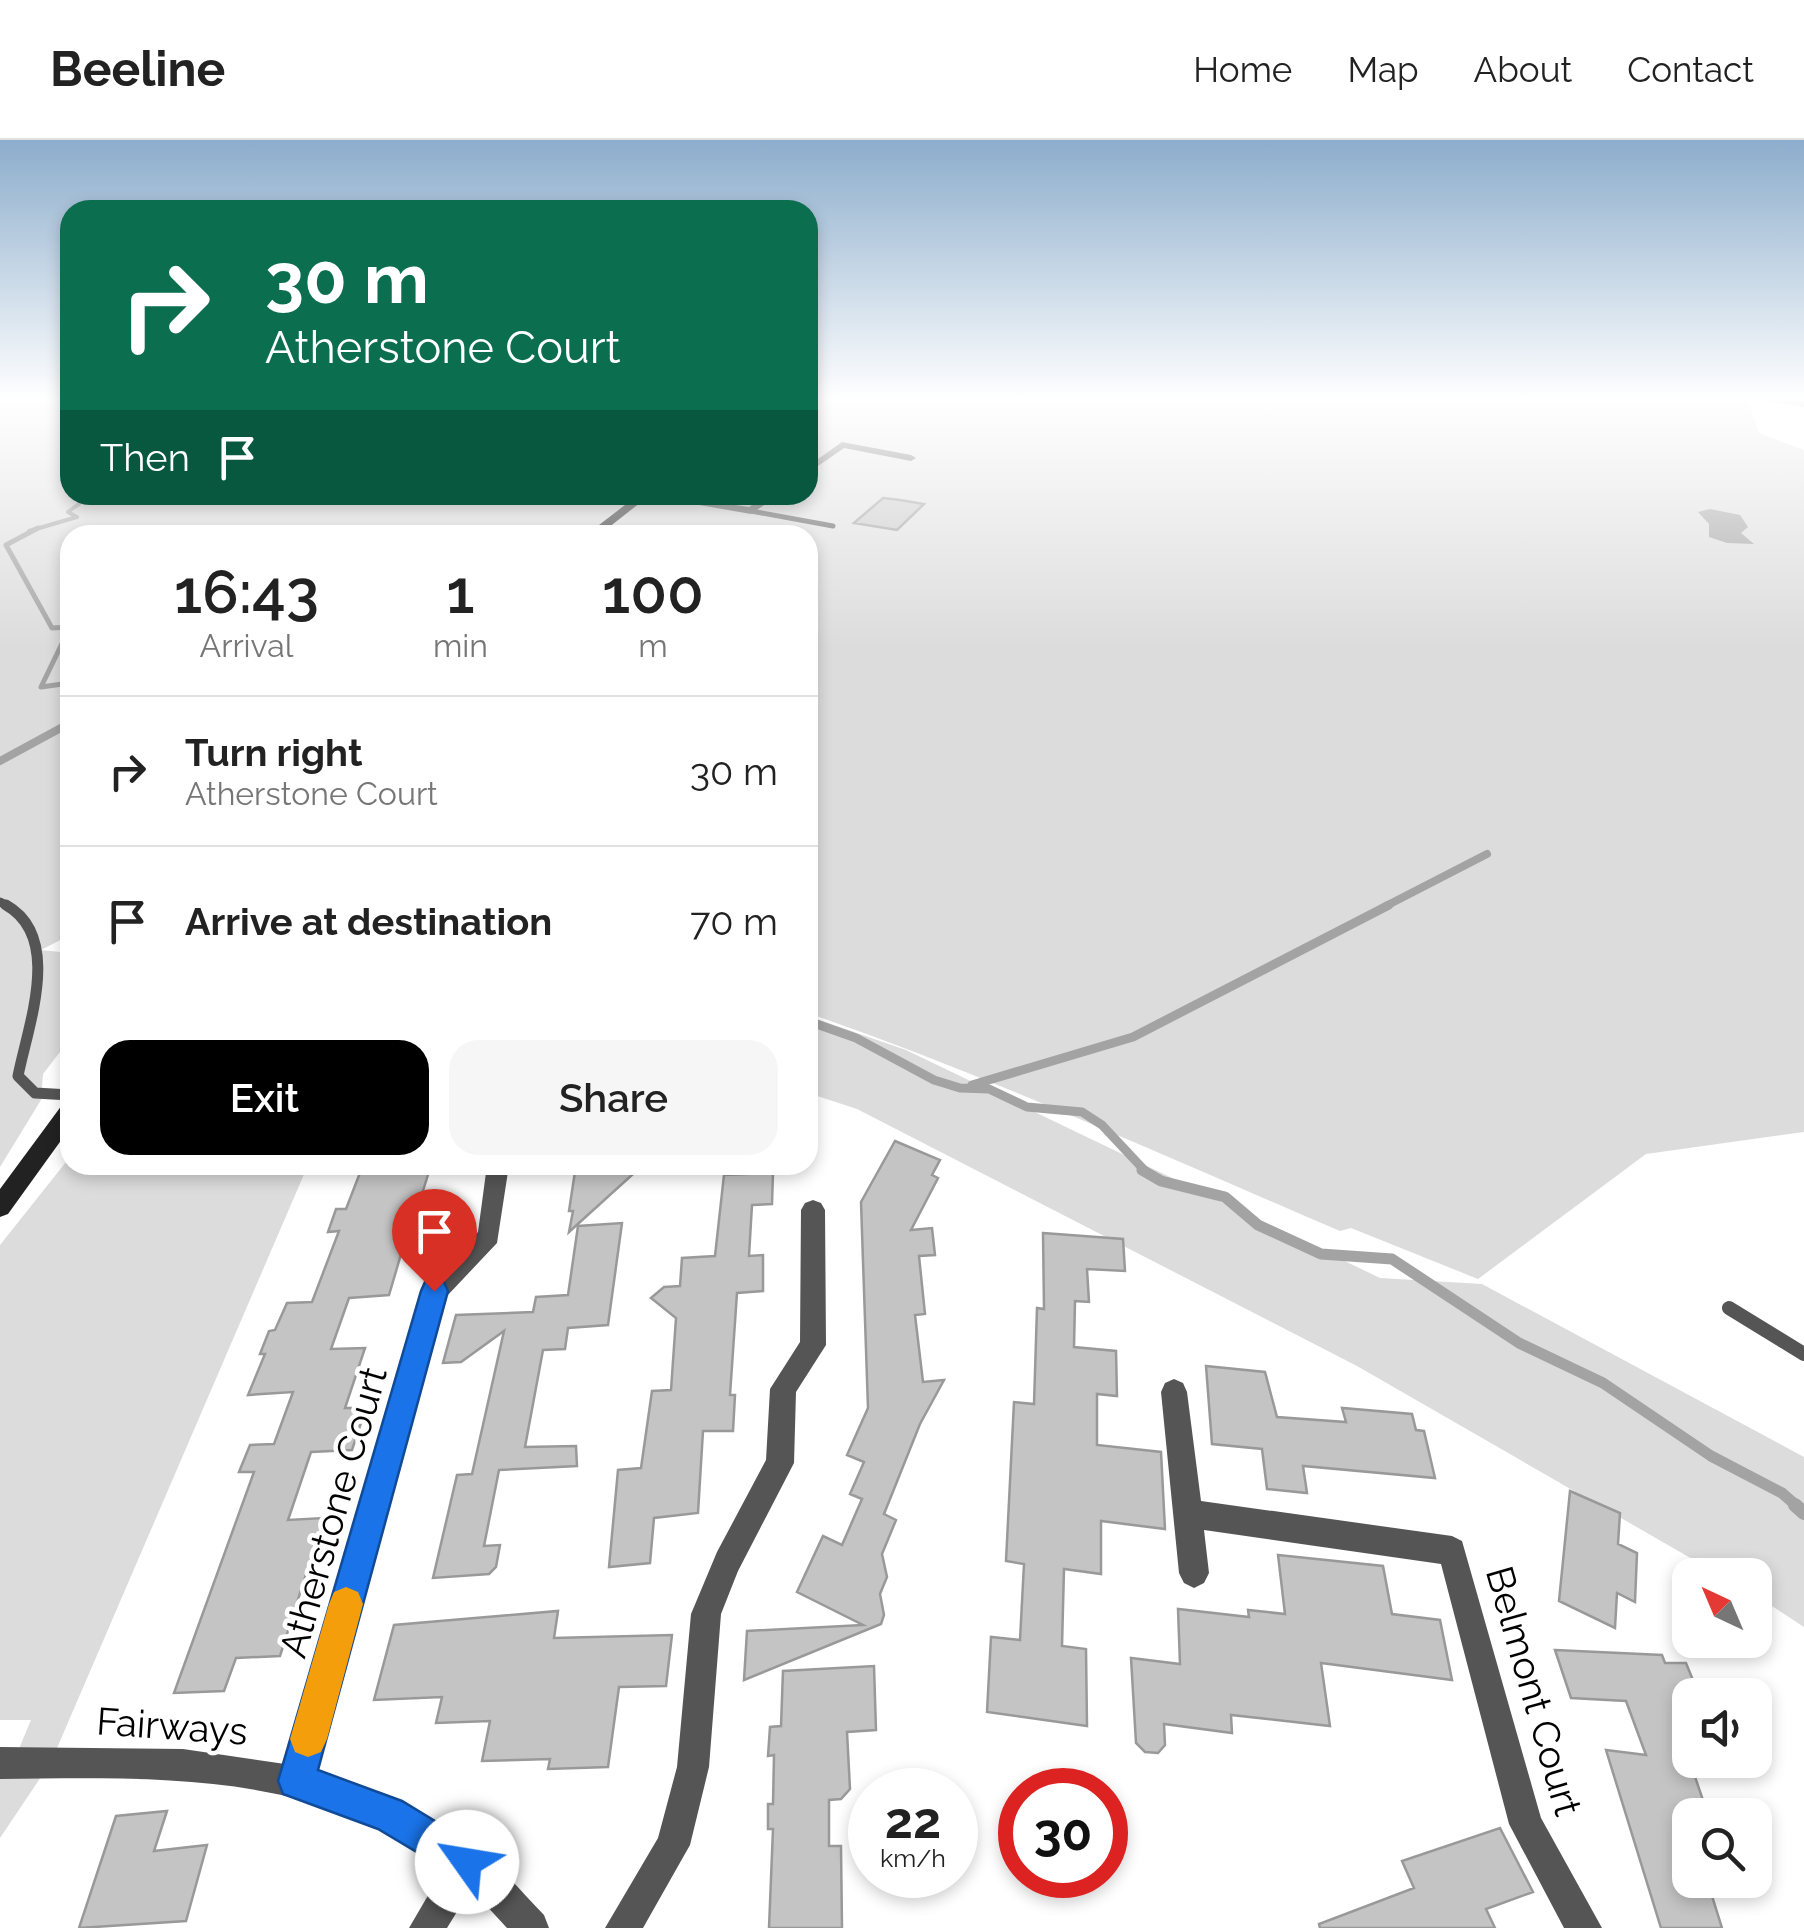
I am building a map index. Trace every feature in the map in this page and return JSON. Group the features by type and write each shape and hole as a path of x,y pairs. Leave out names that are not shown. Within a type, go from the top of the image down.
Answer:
{"street":[{"path":"606,525 632,505"},
{"path":"712,505 751,511 760,505"},
{"path":"0,1207 60,1125"},
{"name":"Atherstone Court","path":"296,1781 434,1291 489,1236 497,1175"},
{"path":"623,1928 673,1845 693,1767 706,1614 727,1562 780,1463 784,1389 813,1345 813,1210"},
{"path":"1174,1392 1194,1573"},
{"name":"Belmont Court","path":"1188,1512 1452,1551 1526,1824 1584,1928"},
{"name":"Fairways","path":"0,1763 136,1761 296,1781 389,1814 467,1862 531,1928"},
{"path":"428,1928 467,1862"}],"lane":[{"path":"751,511 834,526"},
{"path":"0,902 19,912 31,926 39,950 18,1076 36,1093 60,1094"},
{"path":"1729,1308 1804,1354"}],"shaded area":[{"path":"0,480 60,480 60,505 818,505 818,480 1804,480 1804,1132 1646,1154 1478,1279 1351,1228 1340,1231 1009,1090 818,1017 818,525 60,525 60,940 41,950 60,952 60,1052 43,1074 41,1100 0,1167"},
{"path":"1710,509 1740,515 1748,527 1741,533 1754,544 1727,543 1709,537 1709,524 1698,512"},
{"path":"818,1019 906,1050 1380,1278 1482,1284 1804,1457 1804,1627 1772,1606 1772,1558 1690,1558 1357,1366 857,1109 818,1096"},
{"path":"60,1170 60,1175 304,1175 51,1762 0,1838 0,1763 13,1763 31,1720 0,1720 0,1245"}],"building":[{"path":"883,498 924,504 897,530 854,523"},
{"path":"895,1141 940,1160 932,1175 938,1178 911,1230 932,1228 935,1255 919,1256 925,1314 915,1315 923,1382 944,1380 920,1424 884,1514 896,1520 882,1554 887,1577 880,1594 884,1615 881,1624 744,1680 747,1631 863,1625 797,1592 823,1536 842,1545 862,1499 850,1494 864,1462 847,1455 868,1408 861,1202"},
{"path":"359,1175 428,1175 422,1194 436,1193 425,1226 409,1227 389,1295 349,1298 331,1349 365,1348 345,1408 366,1408 352,1450 311,1452 288,1520 324,1518 280,1656 236,1658 224,1691 174,1693 254,1472 239,1472 250,1445 274,1444 293,1392 248,1395 265,1354 260,1354 287,1303 312,1302 339,1231 328,1232 336,1209 346,1209"},
{"path":"574,1175 632,1175 569,1232 573,1211 569,1211"},
{"path":"724,1175 773,1175 772,1204 752,1205 749,1256 763,1255 763,1291 737,1293 730,1395 735,1395 733,1431 703,1431 698,1513 654,1518 650,1563 609,1567 618,1470 641,1468 652,1391 671,1390 676,1318 651,1298 664,1287 680,1286 682,1258 715,1256"},
{"path":"622,1223 608,1325 568,1328 565,1349 543,1350 525,1447 576,1446 577,1466 499,1470 484,1546 500,1545 496,1567 489,1574 433,1578 457,1475 472,1474 504,1331 461,1362 443,1363 456,1315 533,1312 536,1297 568,1295 578,1226"},
{"path":"1043,1233 1123,1239 1125,1271 1087,1269 1089,1302 1075,1301 1074,1347 1116,1351 1117,1396 1097,1394 1097,1445 1161,1452 1165,1529 1101,1521 1101,1574 1064,1569 1062,1646 1086,1649 1087,1726 987,1712 991,1637 1020,1640 1024,1564 1006,1561 1014,1402 1034,1404 1037,1308 1044,1309"},
{"path":"1206,1366 1265,1372 1277,1417 1346,1422 1342,1408 1412,1414 1416,1430 1424,1431 1435,1478 1303,1466 1307,1493 1267,1489 1262,1449 1212,1444"},
{"path":"1570,1491 1620,1513 1618,1544 1637,1553 1635,1602 1617,1593 1615,1628 1559,1601"},
{"path":"1278,1555 1383,1566 1392,1614 1440,1620 1452,1680 1321,1663 1330,1726 1231,1715 1232,1733 1164,1724 1165,1745 1158,1753 1145,1752 1136,1743 1131,1658 1180,1664 1178,1609 1249,1617 1248,1610 1285,1614"},
{"path":"558,1611 554,1638 672,1635 666,1686 619,1687 608,1767 548,1769 550,1759 482,1761 490,1721 436,1723 442,1697 374,1700 394,1625"},
{"path":"1555,1650 1662,1655 1665,1663 1686,1663 1692,1678 1672,1678 1672,1778 1695,1778 1702,1798 1672,1798 1672,1898 1713,1898 1722,1928 1661,1928 1606,1750 1646,1755 1626,1701 1571,1698"},
{"path":"874,1666 876,1730 847,1732 848,1791 841,1799 829,1800 829,1846 841,1846 842,1928 769,1928 773,1829 768,1829 768,1804 773,1804 774,1755 768,1756 770,1727 781,1726 783,1671"},
{"path":"167,1811 154,1851 207,1845 186,1921 79,1928 116,1816"},
{"path":"1500,1828 1533,1892 1486,1909 1495,1928 1320,1928 1319,1924 1414,1888 1402,1861"}],"waterway":[{"path":"36,529 77,517 68,512 77,505"},
{"path":"29,531 36,529"},
{"path":"36,529 6,545 52,628 60,628"},
{"path":"60,648 41,687 60,684"},
{"path":"0,761 60,728"},
{"path":"1384,907 1487,854"},
{"path":"972,1085 1133,1037 1389,905"},
{"path":"818,1025 856,1038 934,1080 960,1088 989,1089 1027,1107 1082,1112 1102,1125 1147,1173"},
{"path":"1142,1170 1147,1173"},
{"path":"1147,1173 1161,1181 1225,1197 1258,1225 1321,1254 1392,1259 1519,1343 1603,1383 1711,1456 1782,1493 1798,1507"},
{"path":"1795,1505 1804,1513"}],"slow traffic":[{"path":"308,1739 346,1604"}],"route":[{"path":"434,1291 296,1781 389,1814 467,1862"}]}
